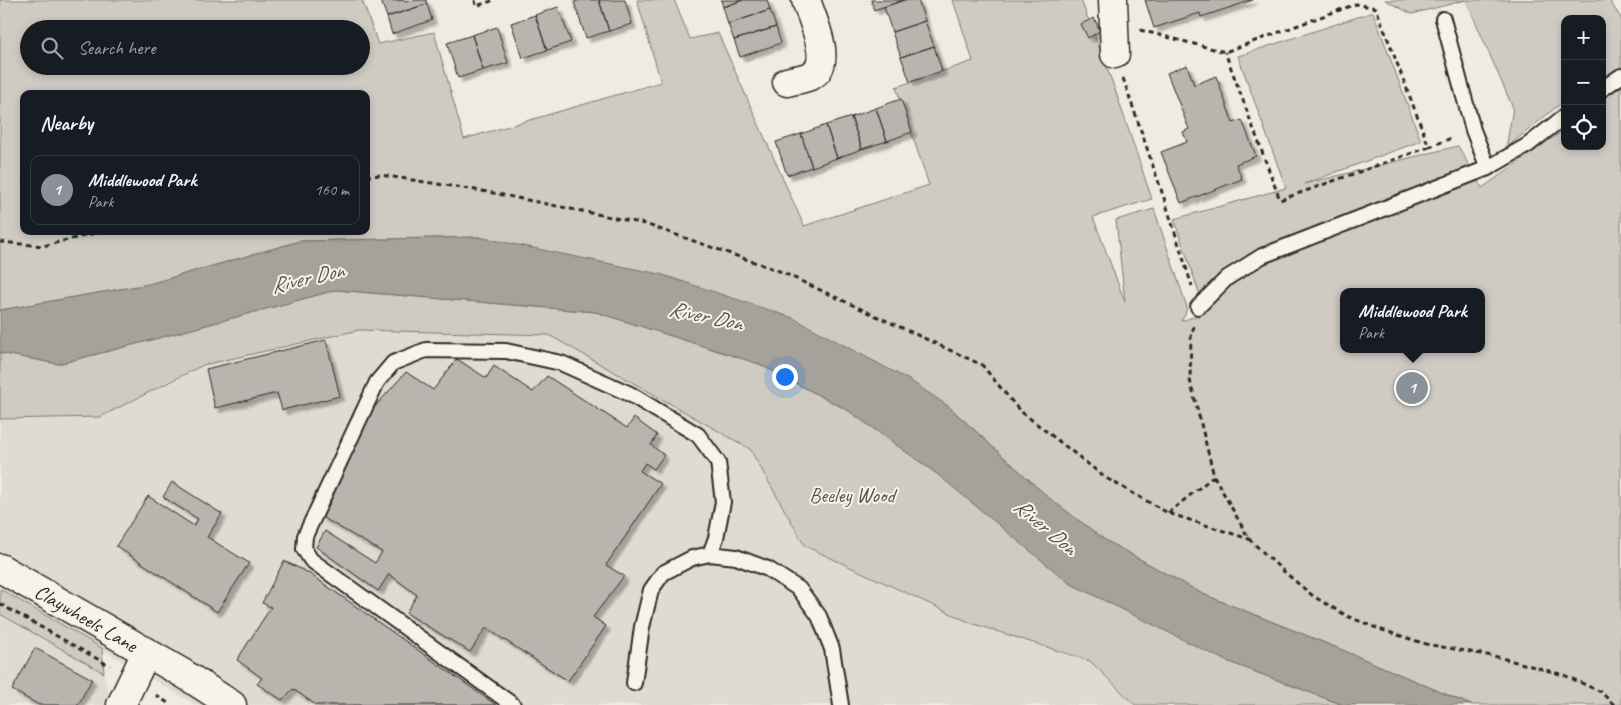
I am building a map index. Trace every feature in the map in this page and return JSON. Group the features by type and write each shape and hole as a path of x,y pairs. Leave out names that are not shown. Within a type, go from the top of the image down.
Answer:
{"street":[{"path":"787,82 811,76 822,64 822,50 806,0"},
{"path":"1114,12 1115,54"},
{"name":"Claywheels Lane","path":"0,568 184,674 232,705"},
{"path":"121,705 146,653"}],"lane":[{"path":"1443,19 1473,130 1488,168"},
{"path":"1606,86 1621,76"},
{"path":"1198,307 1227,278 1262,256 1488,168 1528,145 1561,119"},
{"path":"513,705 311,560 304,549 305,536 377,382 393,363 426,350 506,351 561,363 630,394 698,434 718,462 723,502 716,538 710,554"},
{"path":"634,683 642,627 650,590 663,573 692,558 710,554 736,556 768,569 799,589 819,616 832,649 841,705"}],"path":[{"path":"475,0 476,6 495,0"},
{"path":"1114,12 1224,52 1356,4 1376,8 1429,146"},
{"path":"1224,52 1280,200 1473,130"},
{"path":"1115,54 1165,201 1198,307 1192,337 1190,380 1214,476 1249,539 1280,569 1313,596 1347,616 1379,629 1426,644 1498,656 1564,675 1601,692 1614,705"},
{"path":"370,176 382,175 488,192 645,224 777,270 982,365 1019,410 1106,478 1168,513 1249,539"},
{"path":"0,242 43,246 88,235"},
{"path":"1168,513 1214,476"},
{"path":"0,604 133,680 171,705"}],"shaded area":[{"path":"359,330 549,335 750,449 805,546 971,623 1090,661 1135,705 196,705 0,589 0,419 100,417 203,365"},
{"path":"0,614 104,673 109,697 106,705 0,705"}],"green space":[{"path":"0,0 362,0 369,20 20,20 20,75 370,75 370,22 378,44 434,32 464,139 661,82 637,0 674,0 690,39 718,33 804,226 929,185 896,87 973,61 953,0 1081,0 1113,84 1152,199 1093,217 1125,302 1116,220 1154,209 1187,307 1181,321 1206,313 1174,219 1286,188 1238,56 1373,12 1421,141 1304,184 1458,146 1482,188 1561,132 1561,150 1606,150 1606,15 1561,15 1561,103 1506,148 1513,108 1466,0 1609,0 1621,18 1621,705 1471,705 1345,651 1203,594 1105,540 1049,498 948,406 479,237 300,241 149,284 0,310"},
{"path":"1385,0 1466,0 1412,14"},
{"name":"Beeley Wood","path":"336,290 596,312 759,364 849,411 937,474 1224,660 1343,705 1135,705 1090,661 971,623 805,546 750,449 549,335 359,330 203,365 100,417 0,419 0,353 58,364"},
{"path":"0,589 102,648 104,673 0,614"}],"water":[{"name":"River Don","path":"479,237 660,274 793,318 911,381 948,406 1049,498 1105,540 1203,594 1345,651 1471,705 1343,705 1224,660 1069,583 937,474 849,411 759,364 596,312 336,290 58,364 0,353 0,310 149,284 300,241"}],"building":[{"path":"426,0 427,4 387,17 381,1"},
{"path":"599,0 609,31 586,38 574,2"},
{"path":"599,0 625,0 632,24 609,31"},
{"path":"721,0 743,0 723,7"},
{"path":"743,0 767,0 770,10 728,24 723,7"},
{"path":"871,0 904,0 874,10"},
{"path":"904,0 918,0 925,21 892,32 884,7"},
{"path":"1145,0 1253,0 1201,17 1200,13 1154,28"},
{"path":"427,4 432,20 392,34 387,17"},
{"path":"558,7 571,42 547,50 535,15"},
{"path":"770,10 776,27 734,40 728,24"},
{"path":"535,15 547,50 523,58 511,23"},
{"path":"1094,18 1100,31 1088,38 1081,24"},
{"path":"925,21 934,46 901,57 892,32"},
{"path":"497,27 508,63 483,70 472,35"},
{"path":"776,27 781,43 740,57 734,40"},
{"path":"472,35 483,70 458,78 447,43"},
{"path":"934,46 942,71 910,82 901,57"},
{"path":"1187,65 1194,85 1216,76 1233,123 1242,120 1256,156 1236,164 1242,179 1181,203 1161,152 1187,142 1183,132 1189,129 1167,73"},
{"path":"901,99 912,132 887,141 876,108"},
{"path":"876,108 887,141 862,149 851,117"},
{"path":"851,117 862,149 837,158 826,125"},
{"path":"826,125 837,158 812,167 801,134"},
{"path":"801,134 812,167 787,175 776,142"},
{"path":"326,340 340,396 282,410 277,393 215,408 206,369"},
{"path":"457,359 486,378 494,366 533,392 547,376 627,428 634,418 657,435 651,445 664,455 654,469 645,463 640,471 661,484 606,565 624,576 593,617 606,626 568,681 486,628 470,652 406,613 417,595 389,574 378,591 316,547 325,531 375,563 382,552 320,516 372,410 406,372 433,390"},
{"path":"172,482 222,514 207,537 249,563 217,612 116,546 148,496 194,526 198,519 163,497"},
{"path":"284,561 307,572 496,705 316,705 293,689 282,700 257,684 262,678 237,660 271,607 262,603"},
{"path":"35,648 92,679 78,705 39,705 12,690"}],"place":[{"name":"Middlewood Park","path":"1412,388"}]}
